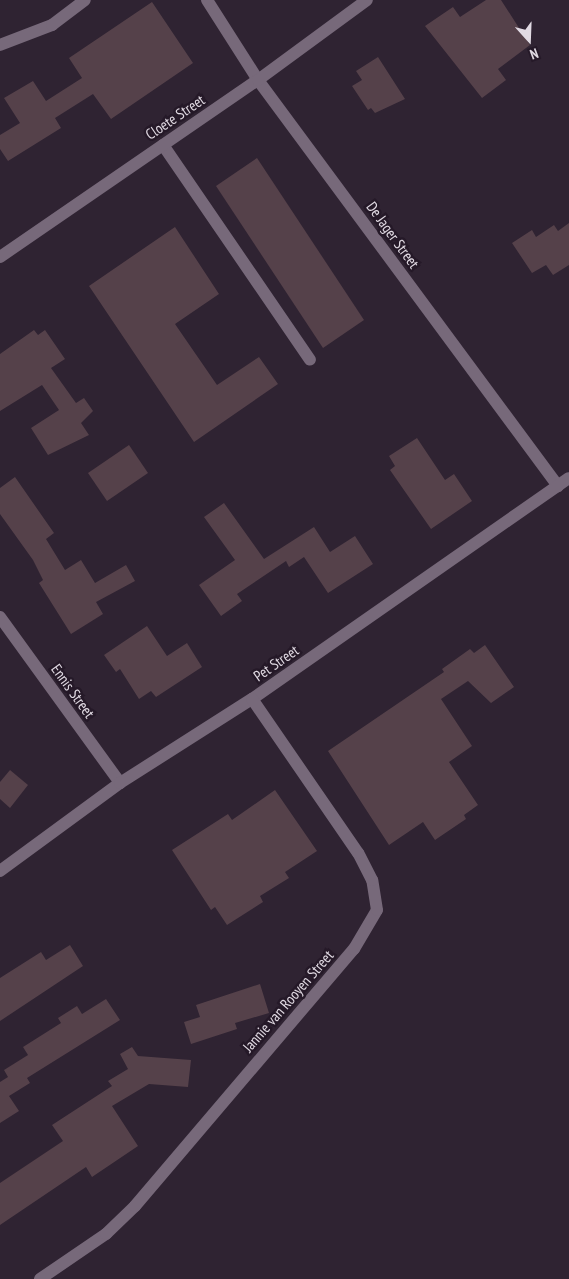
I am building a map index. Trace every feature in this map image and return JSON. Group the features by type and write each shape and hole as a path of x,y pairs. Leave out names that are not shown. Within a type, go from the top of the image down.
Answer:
{"street":[{"path":"0,45 52,25 86,0"},
{"name":"De Jager Street","path":"207,0 258,80 558,486"},
{"name":"Cloete Street","path":"0,257 258,80 367,0"},
{"path":"163,145 310,360"},
{"name":"Pet Street","path":"0,871 120,783 252,699 569,478"},
{"name":"Ennis Street","path":"0,617 120,783"},
{"name":"Jannie van Rooyen Street","path":"40,1279 106,1234 130,1212 354,949 377,910 372,880 358,853 252,699"}],"building":[{"path":"486,0 501,0 530,45 498,69 506,80 482,98 425,26 453,7 460,17"},
{"path":"152,2 193,63 111,119 93,94 55,118 61,128 8,161 0,149 0,135 20,123 4,98 33,81 46,101 82,78 69,58"},
{"path":"378,57 405,99 375,113 371,108 368,110 352,86 362,80 356,71"},
{"path":"257,158 364,320 323,348 216,186"},
{"path":"569,223 569,265 553,275 546,265 532,273 512,243 532,230 536,237 554,225 558,231"},
{"path":"175,227 219,294 175,324 217,385 259,357 278,384 194,442 89,286"},
{"path":"34,330 38,335 45,330 65,359 51,368 76,403 84,398 93,411 81,423 89,435 48,455 31,428 59,410 42,385 0,411 0,354"},
{"path":"417,438 445,480 454,474 472,501 431,529 390,470 395,466 389,456"},
{"path":"129,445 148,473 107,501 88,473"},
{"path":"15,477 54,533 46,539 65,570 81,560 95,583 126,565 135,581 96,602 103,614 71,634 39,583 43,580 33,560 0,514 0,488"},
{"path":"224,503 264,559 314,527 330,552 355,536 373,564 328,593 304,557 289,567 286,561 237,594 242,601 221,616 199,585 235,560 204,517"},
{"path":"147,626 167,656 187,643 202,667 156,697 151,691 139,699 120,669 116,672 104,655"},
{"path":"485,645 514,687 491,703 468,681 441,699 472,746 449,762 478,805 464,815 466,819 435,840 423,822 389,845 328,751 444,672 442,669 470,649 474,653"},
{"path":"10,770 28,785 10,808 0,799 0,782"},
{"path":"275,790 317,851 285,872 289,878 260,896 263,902 227,925 215,907 211,910 172,850 228,814 232,820"},
{"path":"70,945 83,966 0,1021 0,978 41,952 46,960"},
{"path":"260,984 269,1013 235,1023 237,1029 191,1044 184,1022 200,1017 196,1005"},
{"path":"106,999 120,1020 27,1078 30,1083 9,1096 19,1111 0,1123 0,1082 8,1077 4,1070 28,1055 23,1047 61,1023 58,1018 77,1006 82,1014"},
{"path":"132,1047 138,1056 191,1060 188,1087 149,1084 112,1106 138,1146 92,1177 86,1167 0,1225 0,1183 63,1141 52,1125 112,1086 108,1081 128,1069 120,1054"}]}
